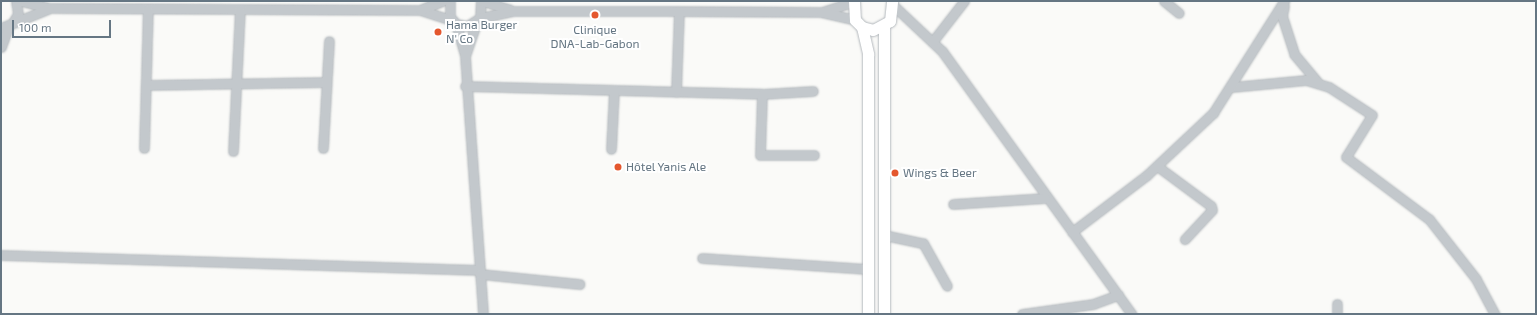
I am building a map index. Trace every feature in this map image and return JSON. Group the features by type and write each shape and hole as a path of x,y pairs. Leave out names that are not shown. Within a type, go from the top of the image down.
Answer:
{"main road":[{"path":"854,2 868,54 868,314"},
{"path":"859,24 873,30 884,27 892,18 893,3"},
{"path":"884,27 884,314"}],"street":[{"path":"1,47 8,25 18,14 16,1"},
{"path":"21,1 49,8 148,9 234,7 420,10 454,23 467,26 478,20 512,11 821,12 854,2"},
{"path":"420,10 442,1"},
{"path":"450,1 448,13 454,23 465,56 465,86 484,314"},
{"path":"465,56 478,20 482,1 512,11"},
{"path":"933,41 964,1"},
{"path":"1164,1 1179,13"},
{"path":"1285,1 1282,16 1294,54 1318,83 1372,115 1346,157 1429,219 1462,260 1495,314"},
{"path":"1072,232 1157,166 1213,113 1232,87 1285,1"},
{"path":"893,3 933,41 1045,198 1132,314"},
{"path":"233,151 237,83 234,7"},
{"path":"8,25 49,8"},
{"path":"144,148 148,9"},
{"path":"676,92 679,12"},
{"path":"821,12 859,24"},
{"path":"323,148 329,41"},
{"path":"1232,87 1296,79 1318,83"},
{"path":"147,85 326,82"},
{"path":"465,86 762,94 813,91"},
{"path":"611,149 614,90"},
{"path":"762,94 760,155 814,155"},
{"path":"1157,166 1211,206 1212,210 1185,239"},
{"path":"953,204 1045,198"},
{"path":"884,235 923,243 947,286"},
{"path":"1,255 480,272 579,284"},
{"path":"702,258 868,269"},
{"path":"1022,314 1092,304 1118,295"},
{"path":"1337,304 1337,314"}],"place":[{"name":"Clinique DNA-Lab-Gabon","path":"595,15"},
{"name":"Hama Burger N' Co","path":"438,32"},
{"name":"Hôtel Yanis Ale","path":"618,167"},
{"name":"Wings & Beer","path":"895,173"}]}
